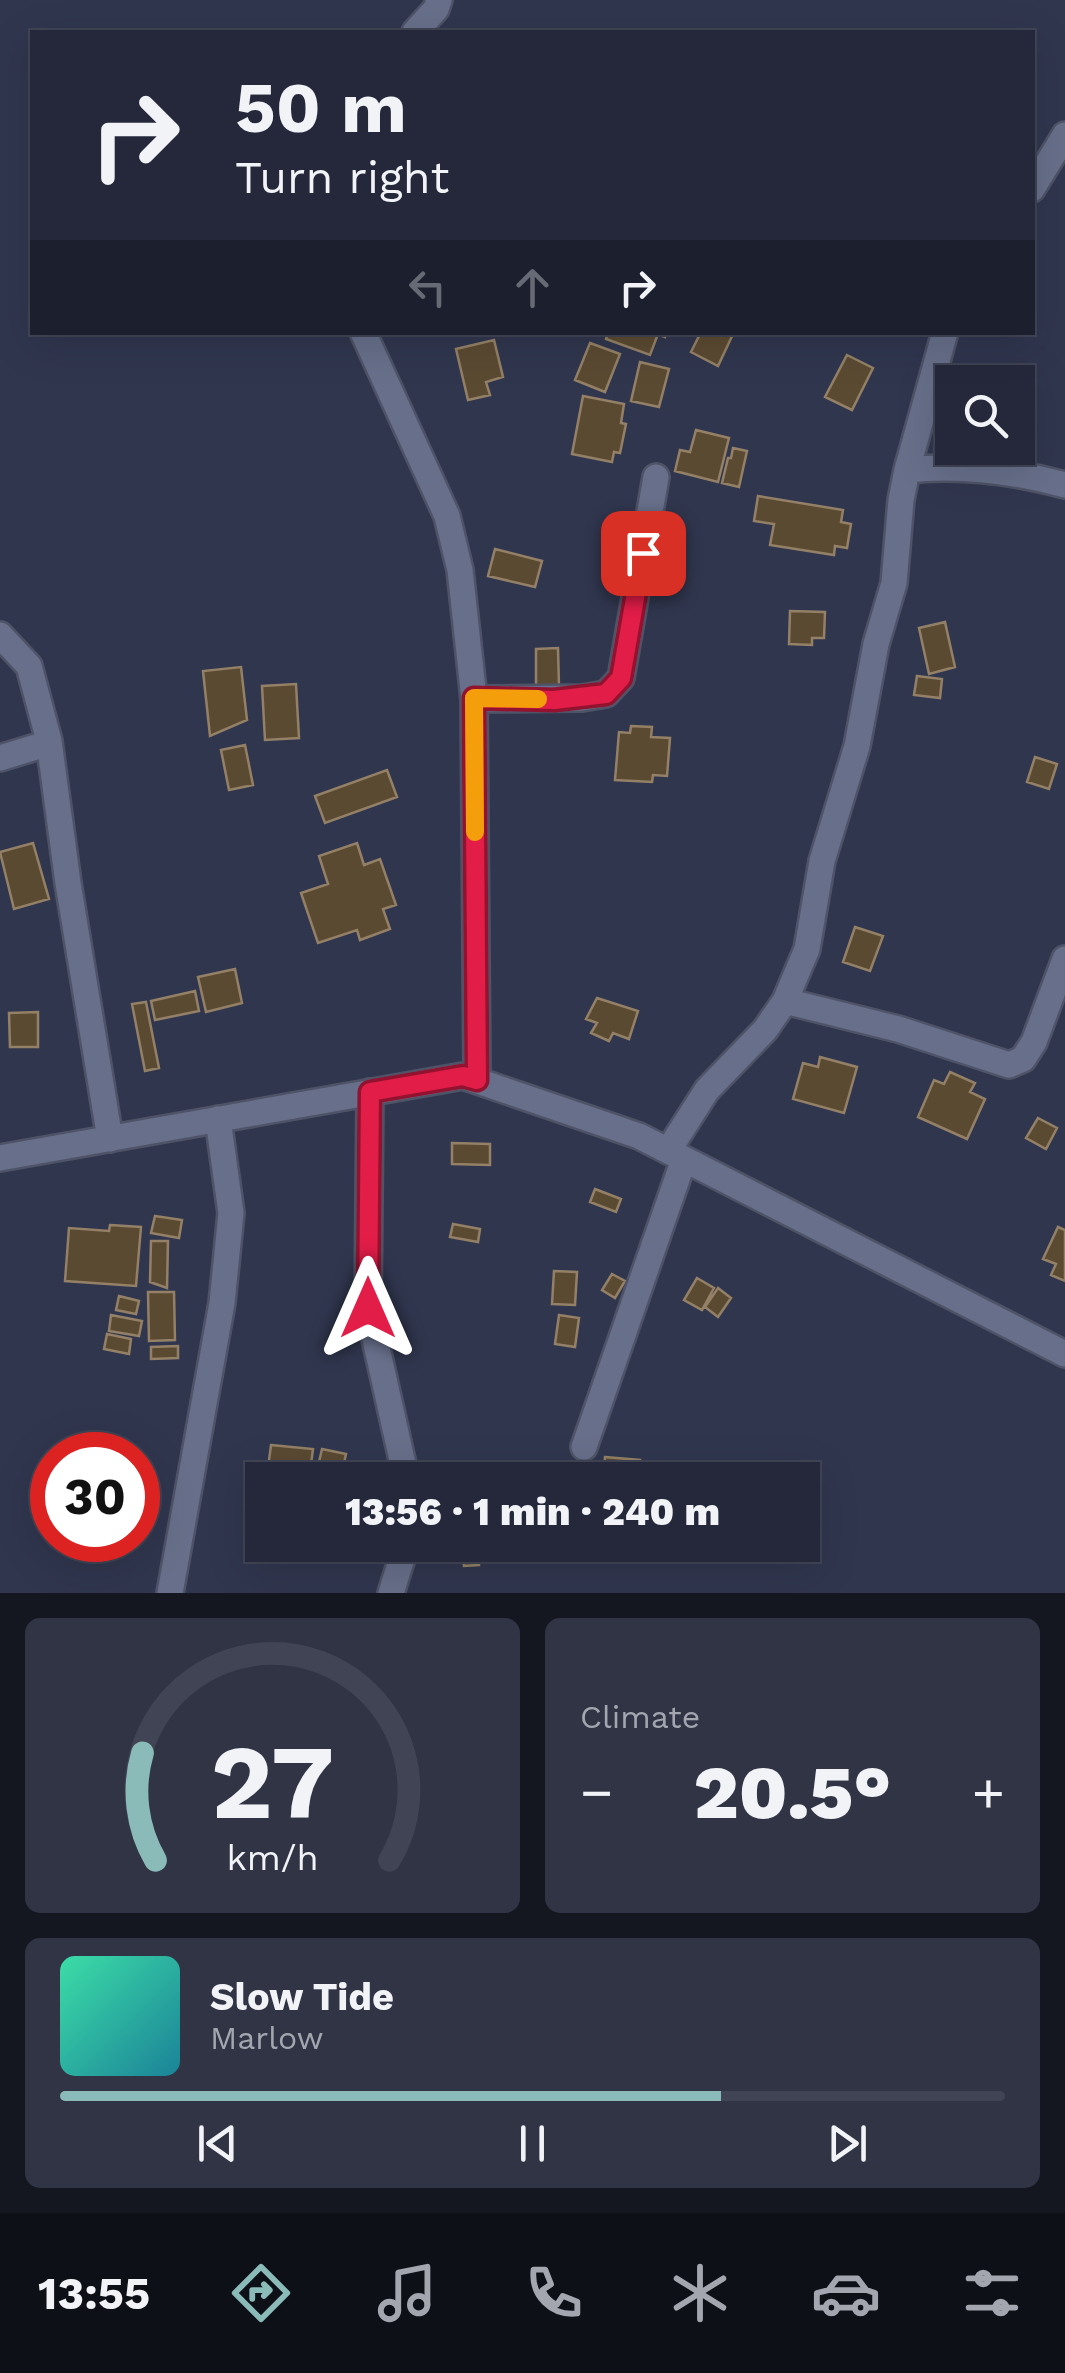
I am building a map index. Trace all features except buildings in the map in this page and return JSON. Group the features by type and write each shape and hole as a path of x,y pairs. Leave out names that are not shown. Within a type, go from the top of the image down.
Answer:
{"street":[{"path":"417,30 436,10 438,0"},
{"path":"1035,184 1065,135"},
{"path":"364,335 447,516 460,570 474,698 477,1080"},
{"path":"584,1447 676,1155 708,1090 765,1030 785,1001 807,949 822,860 857,746 873,659 894,583 907,470 945,335"},
{"path":"907,470 946,466 1065,484"},
{"path":"474,698 582,698 606,694 621,678 656,476"},
{"path":"0,634 28,666 49,742 110,1138"},
{"path":"0,758 49,742"},
{"path":"785,1001 898,1028 1009,1065 1023,1059 1034,1042 1065,959"},
{"path":"0,1158 463,1076 639,1136 1065,1354"},
{"path":"370,1092 368,1308 402,1462"},
{"path":"170,1593 222,1303 230,1231 218,1119"},
{"path":"391,1593 401,1562"}],"slow traffic":[{"path":"475,832 474,698 538,699"}],"route":[{"path":"368,1308 370,1092 463,1076 477,1080 474,698 554,700 606,694 621,678 643,553"}]}
